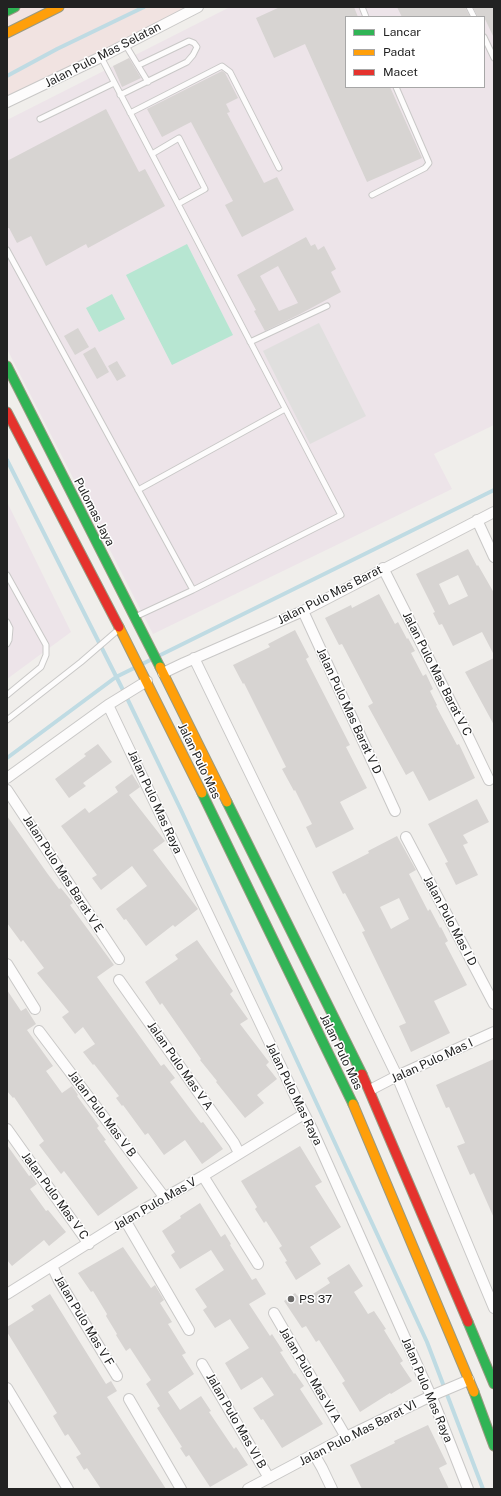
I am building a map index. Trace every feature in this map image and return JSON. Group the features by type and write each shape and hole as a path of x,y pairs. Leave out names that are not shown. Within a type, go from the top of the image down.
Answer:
{"main road":[{"path":"7,24 40,7"},
{"path":"7,33 59,7"},
{"path":"7,11 17,9"},
{"name":"Pulomas Jaya","path":"7,366 146,642 164,670"},
{"path":"7,412 131,651 144,681"},
{"name":"Jalan Pulo Mas","path":"164,670 372,1089 494,1384"},
{"name":"Jalan Pulo Mas","path":"144,681 351,1098 466,1382 494,1446"}],"street":[{"name":"Jalan Pulo Mas Selatan","path":"7,102 198,7"},
{"name":"Jalan Pulo Mas Barat","path":"164,670 184,663 302,611 494,512"},
{"path":"477,520 494,557"},
{"name":"Jalan Pulo Mas Barat V C","path":"383,568 489,780"},
{"name":"Jalan Pulo Mas Barat V D","path":"302,611 394,811"},
{"path":"194,658 395,1077 494,1308"},
{"path":"7,778 144,681"},
{"name":"Jalan Pulo Mas Raya","path":"112,703 435,1395 468,1489"},
{"name":"Jalan Pulo Mas Barat V E","path":"7,790 119,958"},
{"name":"Jalan Pulo Mas I D","path":"406,837 494,1004"},
{"path":"7,964 35,1009"},
{"name":"Jalan Pulo Mas V A","path":"119,980 234,1143 239,1153"},
{"name":"Jalan Pulo Mas V B","path":"39,1031 165,1198"},
{"name":"Jalan Pulo Mas I","path":"372,1089 494,1032"},
{"name":"Jalan Pulo Mas V","path":"7,1294 89,1244 125,1220 203,1176 304,1114"},
{"name":"Jalan Pulo Mas V C","path":"7,1129 89,1244"},
{"path":"203,1176 258,1264"},
{"path":"125,1220 189,1330"},
{"name":"Jalan Pulo Mas V F","path":"52,1266 59,1281 117,1376"},
{"name":"Jalan Pulo Mas VI A","path":"274,1313 346,1437"},
{"name":"Jalan Pulo Mas VI B","path":"202,1364 269,1478"},
{"name":"Jalan Pulo Mas Barat VI","path":"248,1489 346,1437 466,1382"},
{"path":"7,1388 68,1489"},
{"path":"129,1400 181,1489"},
{"path":"314,1454 332,1489"}],"lane":[{"path":"7,17 17,9"},
{"path":"485,39 494,58"},
{"path":"120,95 187,62 193,56 197,47 194,43 189,41 139,65"},
{"path":"125,44 148,82"},
{"path":"100,57 341,515 193,590 134,617"},
{"path":"130,113 222,66 230,72 279,168"},
{"path":"40,119 114,83"},
{"path":"372,195 425,168 429,163 396,88"},
{"path":"152,154 180,138 206,190 178,204"},
{"path":"7,250 193,590"},
{"path":"250,342 327,306"},
{"path":"138,490 285,409"},
{"path":"7,575 46,645 46,655 41,667 7,695"},
{"path":"7,622 10,628 9,640 7,644"},
{"path":"7,720 89,655 119,628"}],"shaded area":[{"path":"7,7 195,7 7,104"},
{"path":"230,7 494,7 494,425 434,454 452,489 153,634 7,349 7,120"},
{"path":"319,323 366,416 310,444 263,351"},
{"path":"7,502 71,632 7,679"}],"green space":[{"path":"187,244 233,335 172,365 126,275"},
{"path":"112,294 125,319 99,332 86,308"}],"building":[{"path":"280,7 354,7 358,16 345,16 345,88 390,88 422,158 367,182 305,44 274,58 256,18"},
{"path":"397,7 465,7 470,16 402,16"},
{"path":"473,7 494,7 494,38 485,16 478,16"},
{"path":"129,58 141,78 122,87 113,66"},
{"path":"222,71 225,73 238,98 226,104 230,112 227,113 264,183 277,177 294,210 242,237 225,205 233,201 191,122 162,137 147,109"},
{"path":"106,109 139,172 145,169 165,206 88,248 86,244 46,266 31,236 17,243 9,228 7,228 7,161"},
{"path":"306,237 311,246 315,244 318,250 324,246 336,269 331,272 341,292 265,331 254,311 256,310 237,275","holes":["278,266 298,303 279,311 260,276"]},
{"path":"78,328 89,347 75,355 64,336"},
{"path":"95,347 109,372 97,379 83,354"},
{"path":"117,361 126,376 117,381 108,366"},
{"path":"468,549 494,593 494,655 482,632 453,646 442,624 439,625 433,613 435,612 416,574","holes":["458,575 468,596 449,605 439,584"]},
{"path":"379,594 395,624 398,622 415,651 411,653 423,676 426,674 433,689 430,691 437,705 436,706 457,745 459,744 475,778 429,801 413,771 406,775 368,706 373,703 342,644 339,645 325,618 351,605 352,608"},
{"path":"295,630 309,657 306,659 350,745 346,747 367,788 340,802 354,829 316,848 306,827 312,824 295,790 294,791 282,769 286,767 244,683 243,684 233,665 270,647 268,644"},
{"path":"494,658 494,725 465,672"},
{"path":"98,744 112,762 83,783 86,786 69,798 55,779 86,756 84,754"},
{"path":"132,774 140,787 129,795 165,841 153,850 198,909 175,927 173,925 146,946 126,919 124,920 116,909 147,886 132,866 101,890 92,878 97,875 61,826 85,808 89,813 118,792 115,787"},
{"path":"477,799 489,822 463,835 468,843 463,845 478,875 456,885 445,863 448,862 428,824"},
{"path":"7,816 59,889 61,888 73,903 70,905 114,965 97,977 161,1066 164,1064 175,1078 170,1082 223,1149 202,1164 185,1140 164,1155 148,1133 145,1135 116,1098 119,1096 83,1052 95,1044 83,1027 75,1034 62,1017 69,1012 37,973 44,968 23,940 21,942 7,923"},
{"path":"397,836 416,870 409,874 428,911 430,909 440,928 441,927 448,941 445,943 467,985 434,1001 450,1033 411,1052 399,1026 406,1023 362,932 365,931 332,872 369,853 368,851","holes":["399,898 409,919 391,929 380,907"]},
{"path":"197,940 233,991 230,994 248,1019 240,1024 269,1062 266,1065 277,1079 257,1095 264,1103 245,1118 216,1082 217,1081 200,1060 201,1059 162,1003 160,1005 145,982 178,959 175,955"},
{"path":"7,990 21,1011 26,1008 36,1024 27,1030 53,1066 46,1071 62,1093 72,1086 78,1095 77,1096 99,1126 97,1128 106,1140 104,1141 138,1188 98,1216 64,1171 61,1174 39,1145 44,1141 14,1097 13,1098 7,1091"},
{"path":"494,1059 494,1218 474,1173 470,1175 457,1146 465,1143 449,1107 446,1108 436,1085"},
{"path":"7,1145 29,1176 31,1175 37,1184 30,1189 46,1211 48,1210 66,1232 49,1246 44,1240 12,1266 7,1260"},
{"path":"300,1146 322,1182 315,1186 341,1227 310,1247 321,1264 296,1280 285,1262 287,1261 279,1248 282,1246 266,1221 264,1223 255,1209 257,1207 241,1181"},
{"path":"200,1203 221,1237 225,1234 231,1244 230,1245 252,1280 256,1278 266,1294 249,1304 270,1336 272,1334 283,1351 280,1352 294,1374 295,1373 304,1386 300,1389 323,1424 282,1448 263,1419 261,1420 253,1408 274,1395 262,1377 241,1390 225,1363 249,1348 230,1319 215,1328 203,1310 207,1307 195,1289 224,1270 211,1250 180,1269 171,1255 175,1252 162,1231 181,1218 180,1216"},
{"path":"123,1247 151,1288 155,1285 164,1300 160,1303 172,1322 168,1324 186,1353 182,1355 194,1374 168,1392 180,1410 201,1396 211,1411 209,1412 234,1449 236,1447 248,1465 210,1487 189,1455 186,1457 180,1448 182,1447 157,1408 160,1406 146,1384 151,1380 130,1348 126,1351 93,1291 91,1292 78,1273"},
{"path":"349,1264 363,1286 354,1292 368,1314 374,1311 386,1329 384,1330 403,1361 400,1363 412,1381 360,1412 342,1383 345,1381 319,1340 316,1342 306,1326 302,1328 284,1301 295,1293 302,1301 330,1283 327,1278"},
{"path":"50,1294 106,1384 111,1381 117,1391 107,1397 166,1489 101,1489 87,1468 84,1470 76,1457 81,1454 68,1434 65,1436 53,1416 57,1413 7,1332 7,1327 34,1310 31,1306"},
{"path":"428,1425 447,1464 439,1468 449,1489 362,1489 350,1465 395,1443 394,1441"}],"waterway":[{"path":"7,76 57,49 144,7"},
{"path":"7,460 125,694 181,810 427,1342 483,1489"},
{"path":"7,758 116,677 494,490"}],"traffic: fast":[{"path":"7,11 15,7"},
{"path":"7,366 160,667"},
{"path":"202,793 353,1104"},
{"path":"227,802 362,1074"},
{"path":"468,1322 494,1384"},
{"path":"474,1392 494,1446"}],"traffic: slow":[{"path":"7,33 59,7"},
{"path":"119,627 202,793"},
{"path":"160,667 227,802"},
{"path":"353,1104 474,1392"}],"traffic: jam":[{"path":"7,412 119,627"},
{"path":"362,1074 468,1322"}],"place":[{"name":"PS 37","path":"291,1299"}]}
